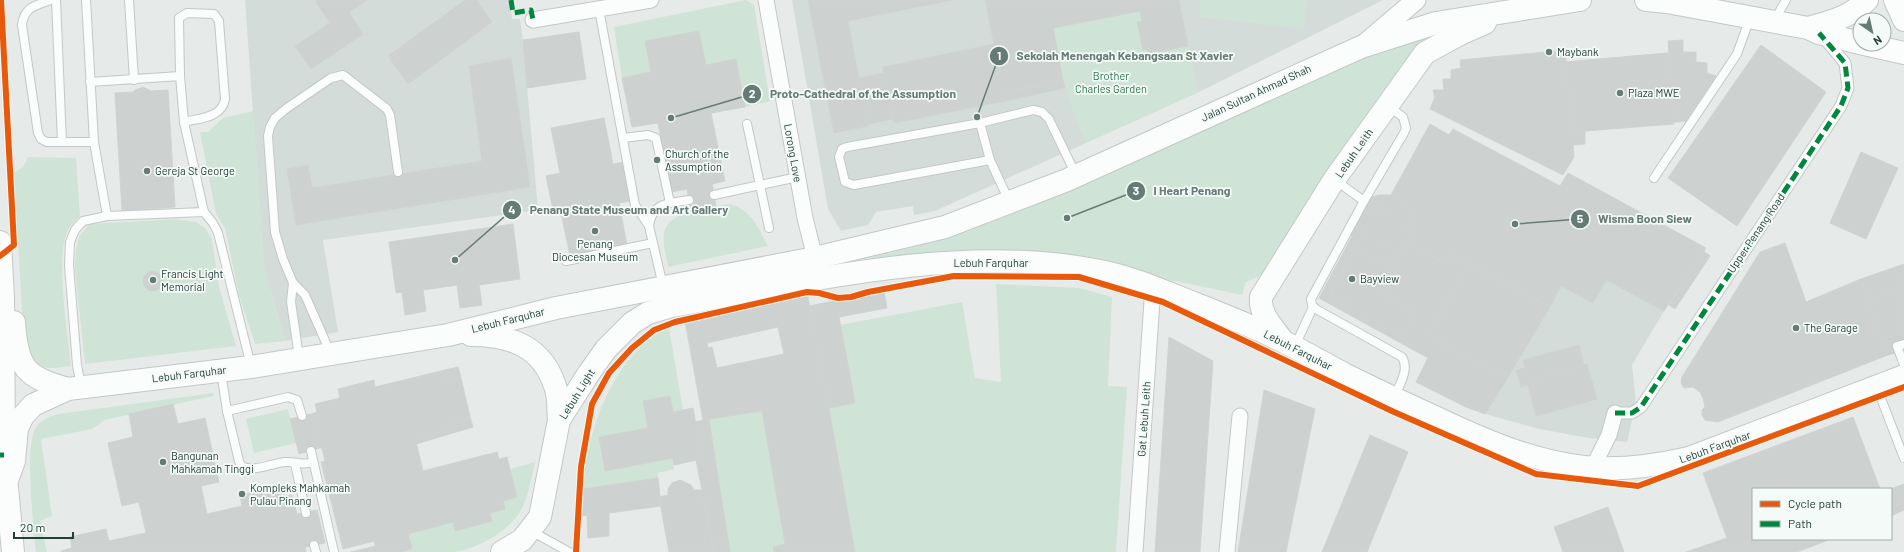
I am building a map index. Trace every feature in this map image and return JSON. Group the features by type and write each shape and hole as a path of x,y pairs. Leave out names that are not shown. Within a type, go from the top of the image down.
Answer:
{"main road":[{"name":"Jalan Sultan Ahmad Shah","path":"945,228 1076,176 1361,47 1436,23 1580,0"},
{"path":"1646,0 1668,2 1750,17 1814,30 1852,41"},
{"path":"1814,30 1856,11 1867,0"},
{"path":"1895,0 1904,20"},
{"name":"Lebuh Leith","path":"1288,343 1263,312 1260,304 1261,297 1334,180 1425,53 1460,34 1514,10"},
{"path":"1892,50 1904,53"},
{"name":"Lebuh Farquhar","path":"4,487 14,461 18,428 23,416 33,405 75,388 251,367 448,335 556,308 815,258 945,228"},
{"path":"0,242 4,487 13,552"},
{"name":"Lebuh Farquhar","path":"672,306 828,277 902,268 984,261 1037,263 1096,270 1153,286 1288,343 1394,398 1468,432 1545,460 1593,467 1630,468 1659,465 1690,458 1904,376"},
{"name":"Lebuh Farquhar","path":"1,298 14,319 15,342 22,364 37,379 75,388"},
{"name":"Lebuh Light","path":"517,545 540,517 559,420 589,373 618,335 648,313 672,306"},
{"path":"448,335 493,335 513,340 530,348 545,367 555,386 559,420"}],"street":[{"path":"533,20 599,10 650,0"},
{"name":"Lorong Love","path":"766,0 805,218 815,258"},
{"path":"1361,47 1416,0"},
{"name":"Upper Penang Road","path":"1615,413 1632,413 1641,407 1841,106 1848,88 1845,63 1814,30"},
{"name":"Gat Lebuh Leith","path":"1135,552 1153,286"},
{"path":"1593,467 1609,435 1615,413"},
{"path":"1226,552 1240,416"}],"lane":[{"path":"51,0 33,6 27,11 23,17 22,25 38,133 41,139 46,142 94,142"},
{"path":"56,0 62,142"},
{"path":"86,0 94,142 107,216"},
{"path":"129,0 134,80"},
{"path":"1774,22 1786,0"},
{"path":"599,10 635,205 649,226"},
{"path":"184,122 217,114 224,107 226,99 219,21 214,14 187,13 179,18 180,76 184,122 204,212 213,223 218,233 251,367"},
{"path":"1654,178 1737,54 1750,17"},
{"path":"90,82 180,76"},
{"path":"331,355 305,295 293,283 283,259 275,232 268,136 270,127 275,118 331,78 343,76 387,109 390,115 398,172"},
{"path":"1387,106 1403,117 1406,128 1364,201 1311,299 1313,307 1402,357 1405,361 1404,372 1394,398"},
{"path":"990,160 854,186 845,182 839,157 842,149 847,147 980,123 1033,110 1042,112 1049,119 1076,176"},
{"path":"980,123 990,160 1010,203"},
{"path":"747,124 769,228"},
{"path":"623,138 648,135 656,138 670,203"},
{"path":"714,195 798,177"},
{"path":"1334,180 1364,201"},
{"path":"664,286 649,226 650,218 654,210 660,205 689,200"},
{"path":"75,388 77,365 69,265 70,242 76,230 83,221 107,216 204,212"},
{"path":"566,261 653,243"},
{"path":"293,283 291,302 299,359"},
{"path":"1288,343 1313,307"},
{"path":"1904,344 1897,346 1904,365"},
{"path":"221,370 227,411 241,466 250,469 284,462 303,465 314,462"},
{"path":"1876,386 1904,458"},
{"path":"227,411 288,397 297,400 302,416"},
{"path":"311,450 334,552"},
{"path":"295,464 306,513"},
{"path":"517,545 569,552"}],"shaded area":[{"path":"245,0 509,0 512,19 520,19 523,40 538,210 323,240 338,332 285,341 264,268"},
{"path":"792,0 1383,0 1199,92 935,211 914,215 913,206 876,212 868,225 841,231 828,209"},
{"path":"1606,280 1664,311 1632,365 1636,402 1627,442 1589,438 1539,429 1485,414 1561,286 1593,303"}],"green space":[{"path":"746,0 754,5 770,101 745,107 736,59 706,65 699,31 645,41 651,72 622,78 614,27"},
{"path":"1201,0 1307,0 1304,29 1199,17"},
{"name":"Brother Charles Garden","path":"1140,11 1142,21 1137,23 1143,50 1147,49 1148,54 1188,46 1199,92 1085,143 1065,88 1053,28"},
{"path":"1444,27 1277,269 1246,282 1242,295 1156,277 1095,259 1015,250 949,253 873,264 871,257 950,238 1014,213 1336,69"},
{"path":"253,111 264,268 285,341 255,344 239,295 225,228 216,214 200,132 208,132 223,118"},
{"path":"28,157 76,158 80,216 69,228 65,240 62,274 71,366 48,368 38,364 24,345 14,173 23,167"},
{"path":"730,204 744,211 754,221 768,246 668,267 664,246 664,234 667,226 681,215 691,211"},
{"path":"177,219 196,222 205,228 212,239 219,287 236,346 85,364 75,269 76,250 79,237 89,224"},
{"path":"996,284 1079,288 1112,297 1108,386 1127,387 1116,552 855,552 829,408 855,403 840,325 962,302 975,378 1001,382"},
{"path":"669,328 683,410 673,412 670,396 644,401 648,428 599,437 605,471 673,458 674,469 658,473 658,478 583,489 585,467 590,444 606,397 618,375 632,356 649,340"},
{"path":"213,393 213,396 105,420 92,429 41,439 52,516 40,521 47,552 36,552 30,486 30,467 33,435 37,426 42,421 59,414"},
{"path":"288,409 296,443 254,453 246,419"},
{"path":"762,411 785,544 773,547 774,552 730,552 709,419"},
{"path":"535,462 528,494 520,512 507,526 490,539 461,551 400,552 408,534 453,522 456,530 492,521 490,513 505,509 503,501 517,497 510,469"}],"building":[{"path":"318,0 367,0 349,12 363,34 311,69 295,46 330,23 316,2"},
{"path":"465,0 476,0 492,22 408,84 388,56"},
{"path":"808,0 952,0 848,21 868,126 834,133"},
{"path":"985,0 1179,0 1188,46 1148,54 1147,49 1143,50 1137,22 1142,21 1140,11 1053,28 1063,81 1004,92 1006,101 894,123 883,67 994,44"},
{"path":"699,31 706,65 736,59 745,107 711,113 725,181 712,184 716,206 691,211 687,189 671,192 658,123 632,127 622,78 651,72 645,41"},
{"path":"579,32 586,79 527,88 523,40"},
{"path":"1683,40 1683,52 1696,52 1696,62 1707,63 1707,73 1716,76 1686,121 1585,131 1585,144 1573,145 1574,157 1563,175 1430,109 1435,97 1433,90 1444,90 1443,79 1451,79 1451,70 1461,68 1460,60 1566,50 1566,62 1669,53 1668,41"},
{"path":"1761,45 1826,92 1737,226 1668,178"},
{"name":"Plaza MWE","path":"1669,53 1674,124 1572,132 1566,62"},
{"path":"511,58 530,187 296,225 287,169 308,165 312,188 482,161 469,66"},
{"path":"884,73 893,119 868,124 859,78"},
{"path":"1063,81 1065,88 1006,101 1004,92"},
{"name":"Gereja St George","path":"143,87 151,91 168,90 175,207 122,211 115,93 133,92"},
{"path":"604,118 613,164 623,162 630,201 619,203 627,245 570,256 561,213 554,214 546,176 560,173 551,128"},
{"path":"1430,124 1449,135 1453,129 1560,186 1568,173 1706,248 1664,311 1606,280 1593,303 1561,286 1550,307 1453,255 1448,265 1406,242 1378,290 1416,313 1404,332 1400,330 1396,335 1345,308 1347,302 1331,294 1379,203 1385,206"},
{"path":"1861,152 1898,168 1866,239 1830,223"},
{"path":"1379,195 1390,195 1401,200 1409,207 1415,217 1416,227 1410,247 1402,254 1383,260 1373,258 1356,246 1352,237 1351,226 1368,198"},
{"path":"1372,199 1379,203 1331,294 1347,302 1345,308 1396,335 1400,330 1404,332 1416,313 1378,290 1406,242 1448,265 1453,255 1468,263 1429,336 1507,379 1485,414 1466,407 1416,382 1428,358 1319,298"},
{"path":"1384,211 1390,212 1396,216 1400,222 1400,234 1396,240 1390,244 1384,245 1378,244 1372,240 1368,234 1367,228 1368,222 1372,216 1378,212"},
{"path":"513,224 520,279 479,285 482,305 460,308 457,285 423,290 426,311 405,315 402,292 396,293 389,242"},
{"name":"The Garage","path":"1785,243 1806,302 1861,279 1888,355 1718,422 1705,420 1702,415 1702,410 1705,407 1700,392 1693,387 1684,388 1681,383 1682,377 1760,252"},
{"path":"1703,251 1710,256 1675,309 1669,305"},
{"path":"1468,263 1550,307 1507,379 1429,336"},
{"path":"1904,264 1904,350 1888,355 1861,279"},
{"name":"Francis Light Memorial","path":"153,271 160,274 163,281 160,288 153,291 146,288 143,281 146,274"},
{"path":"1904,287 1904,350 1888,355 1869,300"},
{"path":"884,291 887,308 839,317 855,403 829,408 809,306"},
{"path":"807,292 855,552 774,552 773,547 785,544 762,411 703,420 685,321","holes":["778,327 784,354 717,368 712,347 708,348 707,343"]},
{"path":"1169,337 1213,361 1200,552 1155,552"},
{"path":"1579,345 1585,370 1521,387 1516,370 1525,368 1523,360"},
{"path":"1587,364 1597,399 1536,416 1527,381"},
{"path":"458,367 460,374 443,378 441,371"},
{"path":"441,371 443,378 460,374 470,417 454,421 455,428 415,438 423,471 497,452 499,459 507,457 517,497 503,501 505,509 490,513 492,521 455,531 453,522 408,534 412,549 400,552 377,552 374,541 343,549 321,462 325,461 322,448 319,448 311,414 317,412 315,404 340,398 338,389 374,380 375,387"},
{"path":"1264,390 1315,409 1286,552 1238,552"},
{"path":"670,396 673,412 693,408 702,459 674,465 673,458 605,471 599,437 648,428 643,401"},
{"name":"Bangunan Mahkamah Tinggi","path":"173,404 178,424 205,418 219,482 201,486 207,514 242,506 240,495 278,486 281,497 292,495 297,514 317,510 325,543 305,547 306,552 61,552 72,548 70,537 106,529 109,541 146,533 139,502 122,506 108,443 133,437 129,414"},
{"path":"311,414 319,448 299,454 290,419"},
{"path":"470,417 473,427 416,444 415,438 455,428 454,421"},
{"path":"1853,417 1880,488 1752,488 1752,540 1828,540 1797,552 1686,552 1727,538 1703,473"},
{"path":"709,419 730,552 714,552 696,460 702,459 695,422"},
{"path":"1370,435 1408,452 1367,552 1322,552"},
{"path":"658,478 661,506 609,513 609,536 588,538 587,515 582,516 583,489"},
{"path":"680,480 691,485 694,490 702,490 714,552 669,552 659,497 668,495 668,489 672,483"},
{"path":"1904,484 1904,510 1892,516 1892,489"},
{"path":"1608,507 1624,552 1563,552 1554,527"},
{"path":"376,546 377,552 351,552"}],"marked path":[{"path":"511,0 513,13 531,10 533,20"},
{"path":"1615,413 1632,413 1641,407 1841,106 1848,88 1845,63 1819,33"}],"cycle path":[{"path":"0,256 14,245 1,0"},
{"path":"576,552 581,467 592,404 609,373 632,348 654,330 675,322 807,292 819,293 838,298 851,297 868,292 954,276 1079,277 1163,302 1394,412 1536,474 1638,486 1904,387"}],"place":[{"name":"Maybank","path":"1549,52"},
{"name":"Plaza MWE","path":"1620,93"},
{"name":"Sekolah Menengah Kebangsaan St Xavier","path":"977,117"},
{"name":"Proto-Cathedral of the Assumption","path":"671,118"},
{"name":"Church of the Assumption","path":"657,160"},
{"name":"Gereja St George","path":"147,171"},
{"name":"I Heart Penang","path":"1067,218"},
{"name":"Wisma Boon Siew","path":"1515,224"},
{"name":"Penang Diocesan Museum","path":"595,231"},
{"name":"Penang State Museum and Art Gallery","path":"455,260"},
{"name":"Bayview","path":"1352,279"},
{"name":"Francis Light Memorial","path":"153,280"},
{"name":"The Garage","path":"1796,328"},
{"name":"Bangunan Mahkamah Tinggi","path":"163,462"},
{"name":"Kompleks Mahkamah Pulau Pinang","path":"242,494"}]}
